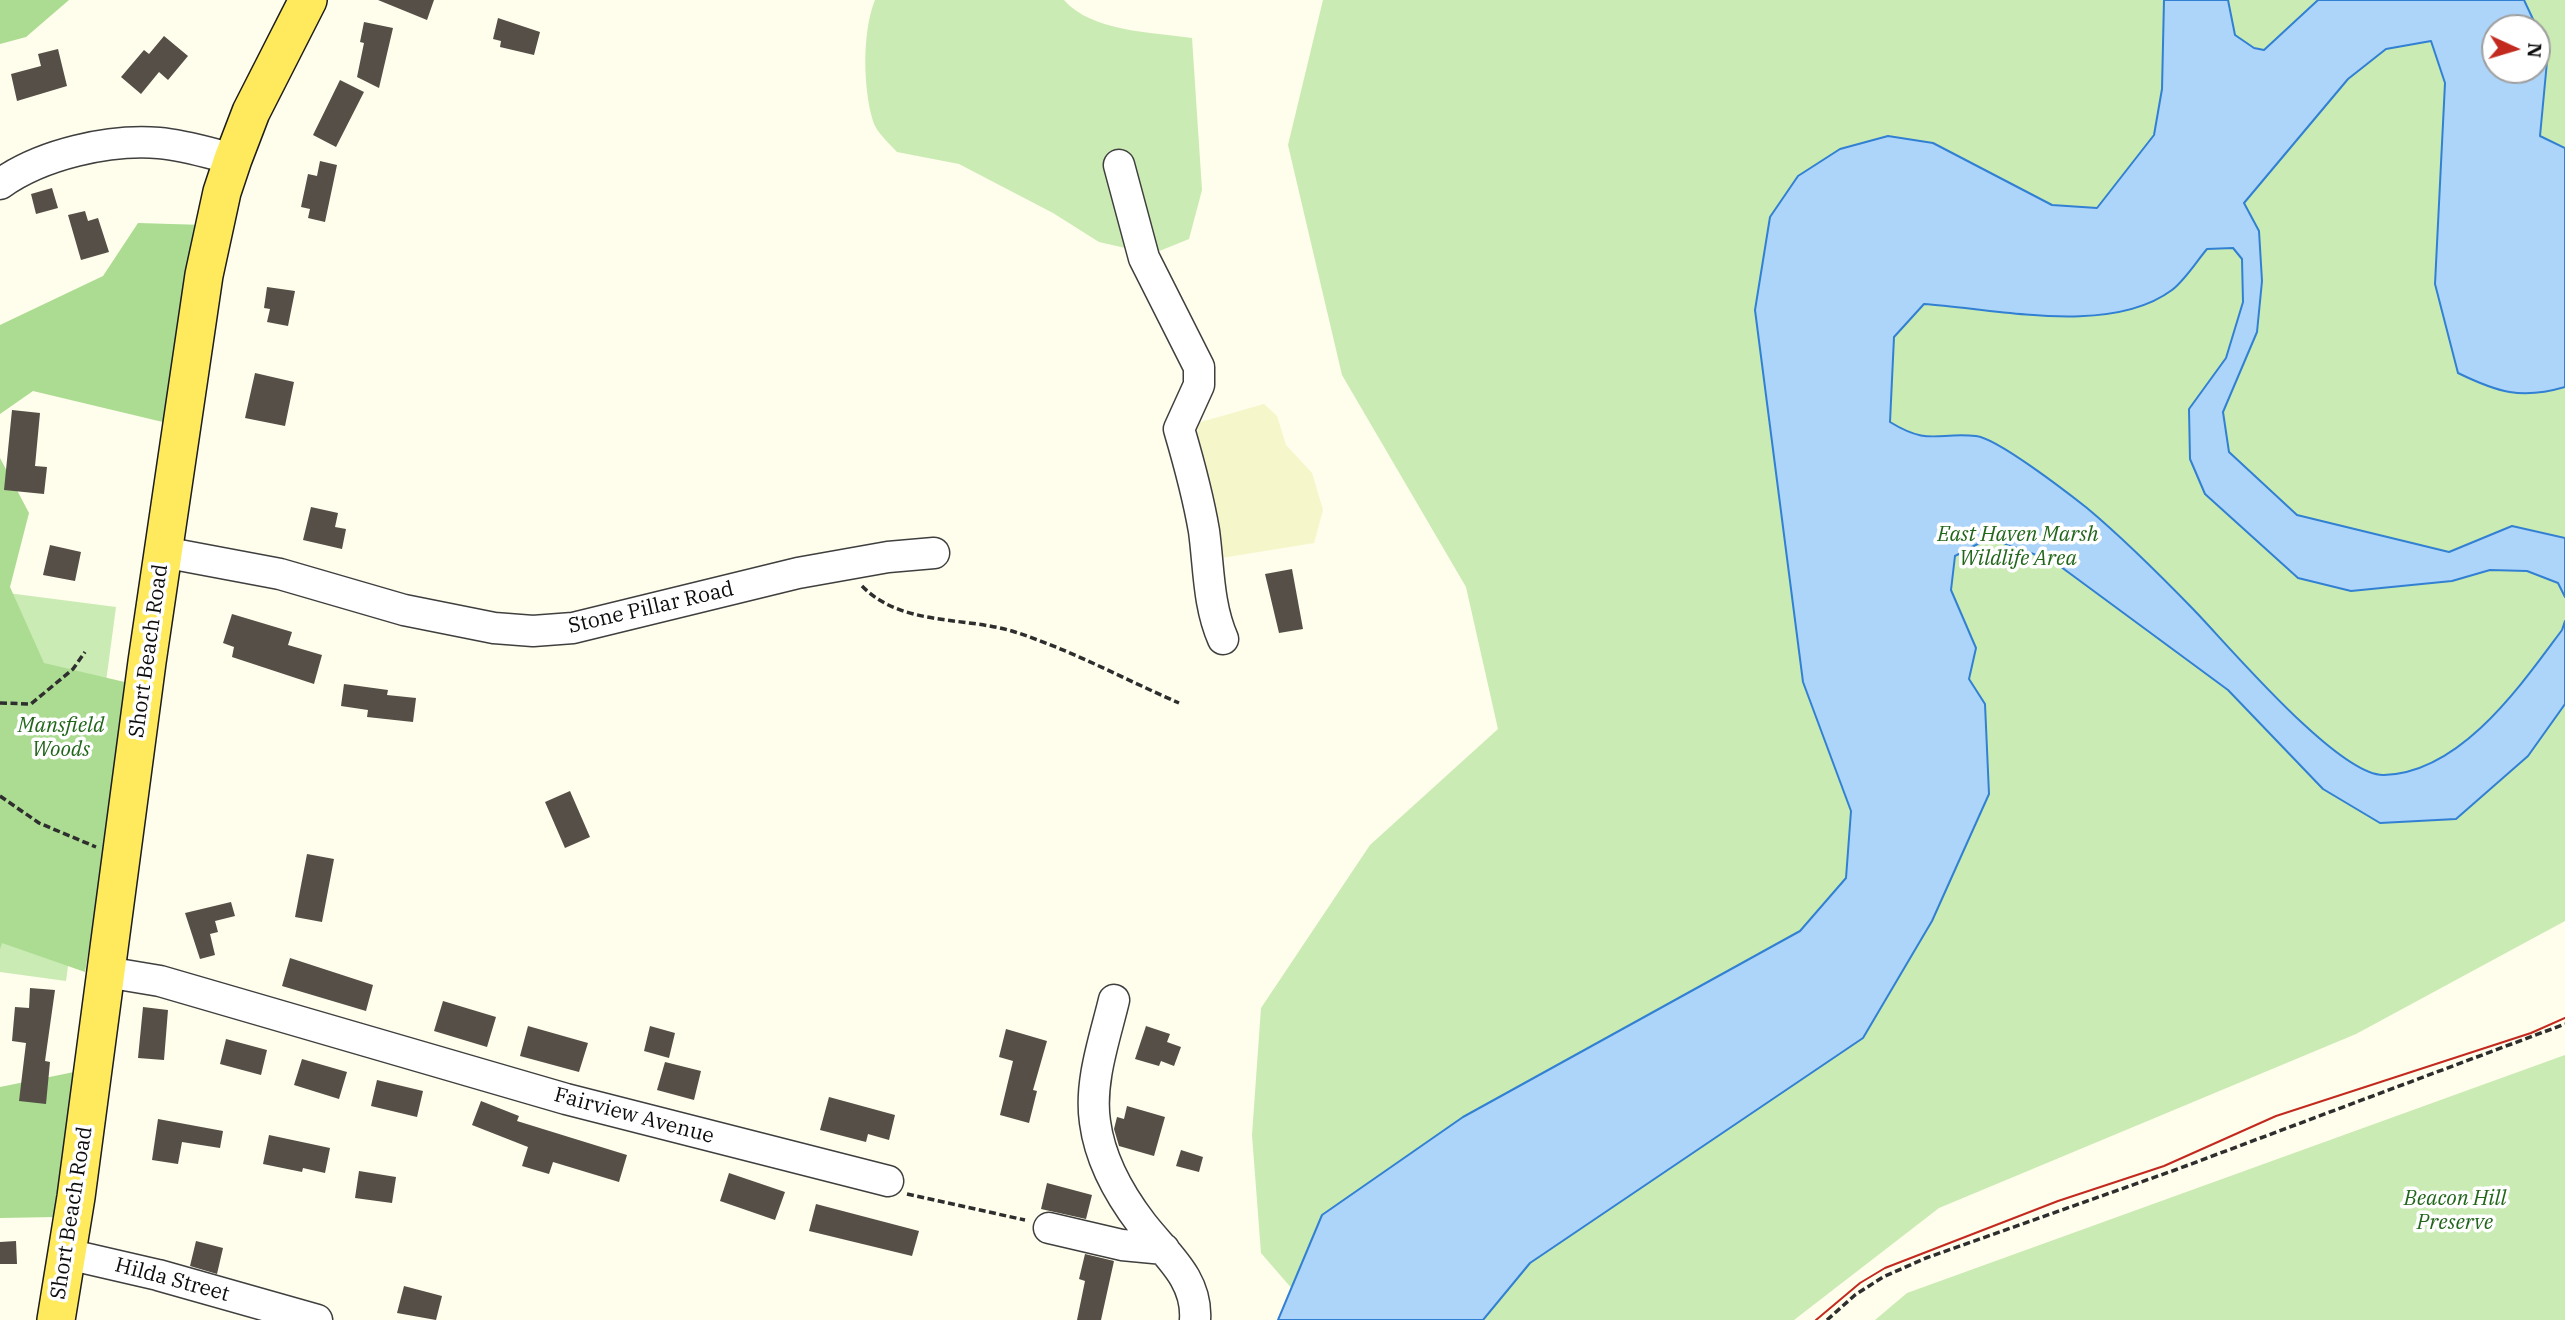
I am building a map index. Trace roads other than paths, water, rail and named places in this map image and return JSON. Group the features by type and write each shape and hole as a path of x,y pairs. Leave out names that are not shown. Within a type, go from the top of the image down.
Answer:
{"main road":[{"name":"Short Beach Road","path":"56,1320 204,275 219,204 233,159 257,100 308,0"}],"street":[{"path":"0,184 12,175 56,158 134,142 188,147 233,159"},
{"path":"1119,165 1143,258 1199,367 1199,386 1179,429 1193,477 1204,531 1214,618 1223,639"},
{"name":"Stone Pillar Road","path":"163,552 280,574 404,610 494,628 533,631 573,628 849,564 934,553"},
{"name":"Fairview Avenue","path":"106,972 160,981 566,1099 888,1181"},
{"path":"1114,1000 1094,1094 1094,1122 1103,1158 1118,1188 1185,1273 1196,1312 1195,1320"},
{"path":"1049,1228 1122,1245 1164,1249"},
{"name":"Hilda Street","path":"67,1254 158,1275 317,1320"}],"water":[{"path":"2164,0 2228,0 2235,35 2254,48 2264,50 2318,0 2524,0 2531,14 2481,14 2481,84 2545,84 2540,136 2565,148 2565,387 2535,393 2510,392 2458,373 2435,284 2445,83 2431,41 2386,49 2348,79 2244,203 2259,231 2262,281 2257,332 2223,412 2229,452 2297,515 2449,552 2512,526 2565,538 2565,597 2558,583 2527,571 2490,570 2452,581 2351,591 2298,578 2205,494 2190,459 2189,409 2226,358 2243,302 2242,259 2233,248 2207,249 2172,290 2147,304 2117,312 2052,316 1924,304 1894,337 1890,422 1924,436 1963,435 1986,439 2049,479 2115,532 2313,733 2364,770 2384,775 2412,770 2439,759 2463,743 2508,700 2562,630 2565,621 2565,704 2528,756 2456,819 2380,823 2323,789 2228,690 2053,561 1989,538 1955,556 1951,590 1976,648 1969,679 1985,704 1989,794 1932,921 1863,1038 1530,1263 1483,1320 1278,1320 1322,1215 1463,1117 1800,931 1846,878 1851,811 1803,682 1755,310 1770,217 1798,176 1840,149 1888,136 1933,143 2052,205 2097,208 2154,135 2162,89"}],"tram line":[{"path":"1816,1320 1860,1283 1885,1268 2058,1201 2164,1166 2276,1116 2531,1033 2565,1018"}],"park label":[{"name":"East Haven Marsh Wildlife Area","path":"2018,547"},
{"name":"Mansfield Woods","path":"61,738"},
{"name":"Beacon Hill Preserve","path":"2455,1211"}]}
